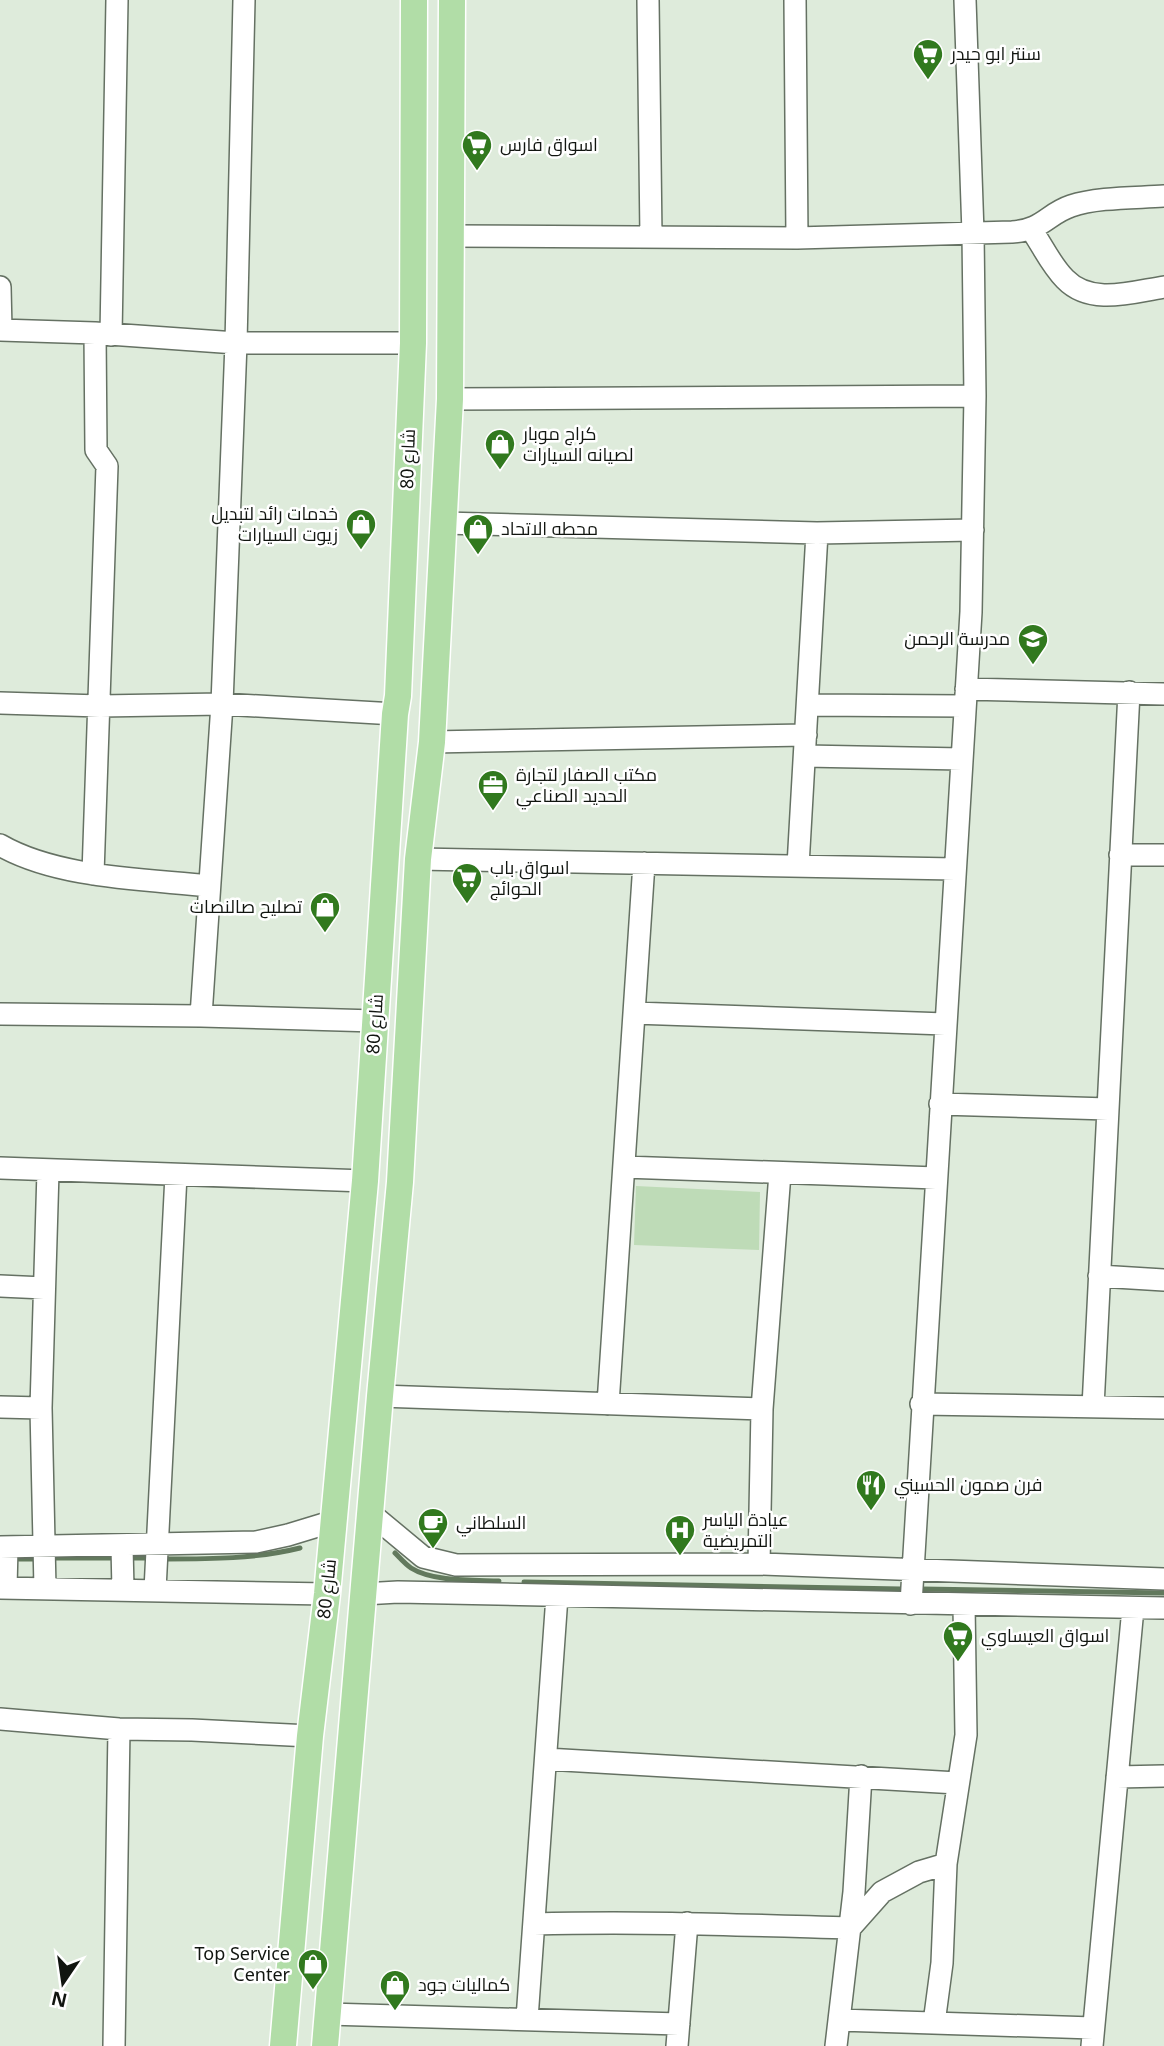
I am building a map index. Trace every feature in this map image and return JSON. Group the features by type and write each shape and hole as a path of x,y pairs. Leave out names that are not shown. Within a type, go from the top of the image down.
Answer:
{"main road":[{"name":"شارع 80","path":"283,2046 310,1736 327,1594 365,1181 398,696 413,344 414,0"},
{"name":"شارع 80","path":"325,2046 400,1182 418,859 432,742 450,399 452,0"},
{"path":"414,194 425,207 433,208 448,200 451,192"},
{"path":"414,284 418,275 435,269 444,273 449,281"}],"street":[{"path":"93,874 107,466 96,450 117,0"},
{"path":"201,1016 222,704 236,343 244,0"},
{"path":"648,0 651,237"},
{"path":"795,0 797,238"},
{"path":"911,1604 971,612 975,396 973,233 965,0"},
{"path":"450,236 797,238 1012,232 1041,225 1065,209 1083,203 1164,196"},
{"path":"1031,229 1064,278 1080,290 1111,295 1164,287"},
{"path":"0,287 1,330 236,343 413,344"},
{"path":"450,399 975,396"},
{"path":"444,523 817,533 973,530"},
{"path":"798,866 817,533"},
{"path":"807,705 1129,692 1164,694"},
{"path":"1093,1407 1129,692"},
{"path":"0,703 100,706 222,704 395,714"},
{"path":"432,742 805,746 962,760"},
{"path":"0,845 14,853 59,869 209,886"},
{"path":"1121,855 1164,855"},
{"path":"418,859 955,869"},
{"path":"608,1404 644,863"},
{"path":"634,1013 945,1024"},
{"path":"0,1014 375,1021"},
{"path":"940,1104 1108,1109"},
{"path":"624,1167 936,1178"},
{"path":"0,1168 365,1181"},
{"path":"46,1588 41,1408 48,1171"},
{"path":"758,1564 762,1409 780,1174"},
{"path":"155,1590 176,1175"},
{"path":"1099,1276 1164,1280"},
{"path":"0,1286 44,1288"},
{"path":"380,1396 762,1409"},
{"path":"921,1404 1164,1408"},
{"path":"0,1407 41,1408"},
{"path":"370,1513 424,1557 456,1565 758,1564 1164,1579"},
{"path":"327,1594 3,1588 3,1547 256,1542 334,1521"},
{"path":"122,1546 123,1590"},
{"path":"511,1565 511,1595"},
{"path":"363,1594 398,1592 1164,1608"},
{"path":"527,2019 557,1596"},
{"path":"934,2023 942,1963 946,1864 966,1735 964,1605"},
{"path":"839,2020 934,2023 1092,2037 1133,1608"},
{"path":"0,1719 119,1729 310,1736"},
{"path":"114,2046 119,1729"},
{"path":"546,1759 957,1783"},
{"path":"836,2046 854,1892 861,1776"},
{"path":"1117,1777 1164,1776"},
{"path":"850,1928 882,1892 919,1872 946,1864"},
{"path":"534,1924 687,1923 850,1928"},
{"path":"677,2046 687,1923"},
{"path":"328,2014 678,2024"}],"green space":[{"path":"636,1186 760,1192 759,1250 634,1245"}],"waterway":[{"path":"166,1559 250,1556 300,1548"},
{"path":"395,1553 411,1568 431,1576 499,1581"},
{"path":"55,1558 110,1558"},
{"path":"132,1558 145,1558"},
{"path":"19,1559 37,1559"},
{"path":"524,1582 901,1589"},
{"path":"921,1589 1164,1593"}],"place":[{"name":"سنتر ابو حيدر","path":"928,81"},
{"name":"اسواق فارس","path":"477,172"},
{"name":"كراج موبار لصيانه السيارات","path":"500,471"},
{"name":"خدمات رائد لتبديل زيوت السيارات","path":"361,551"},
{"name":"محطه الاتحاد","path":"478,556"},
{"name":"مدرسة الرحمن","path":"1033,666"},
{"name":"مكتب الصفار لتجارة الحديد الصناعي","path":"493,812"},
{"name":"اسواق باب الحوائج","path":"467,905"},
{"name":"تصليح صالنصات","path":"325,934"},
{"name":"فرن صمون الحسيني","path":"871,1512"},
{"name":"السلطاني","path":"433,1550"},
{"name":"عيادة الياسر التمريضية","path":"680,1557"},
{"name":"اسواق العيساوي","path":"958,1663"},
{"name":"Top Service Center","path":"313,1991"},
{"name":"كماليات جود","path":"395,2012"}]}
